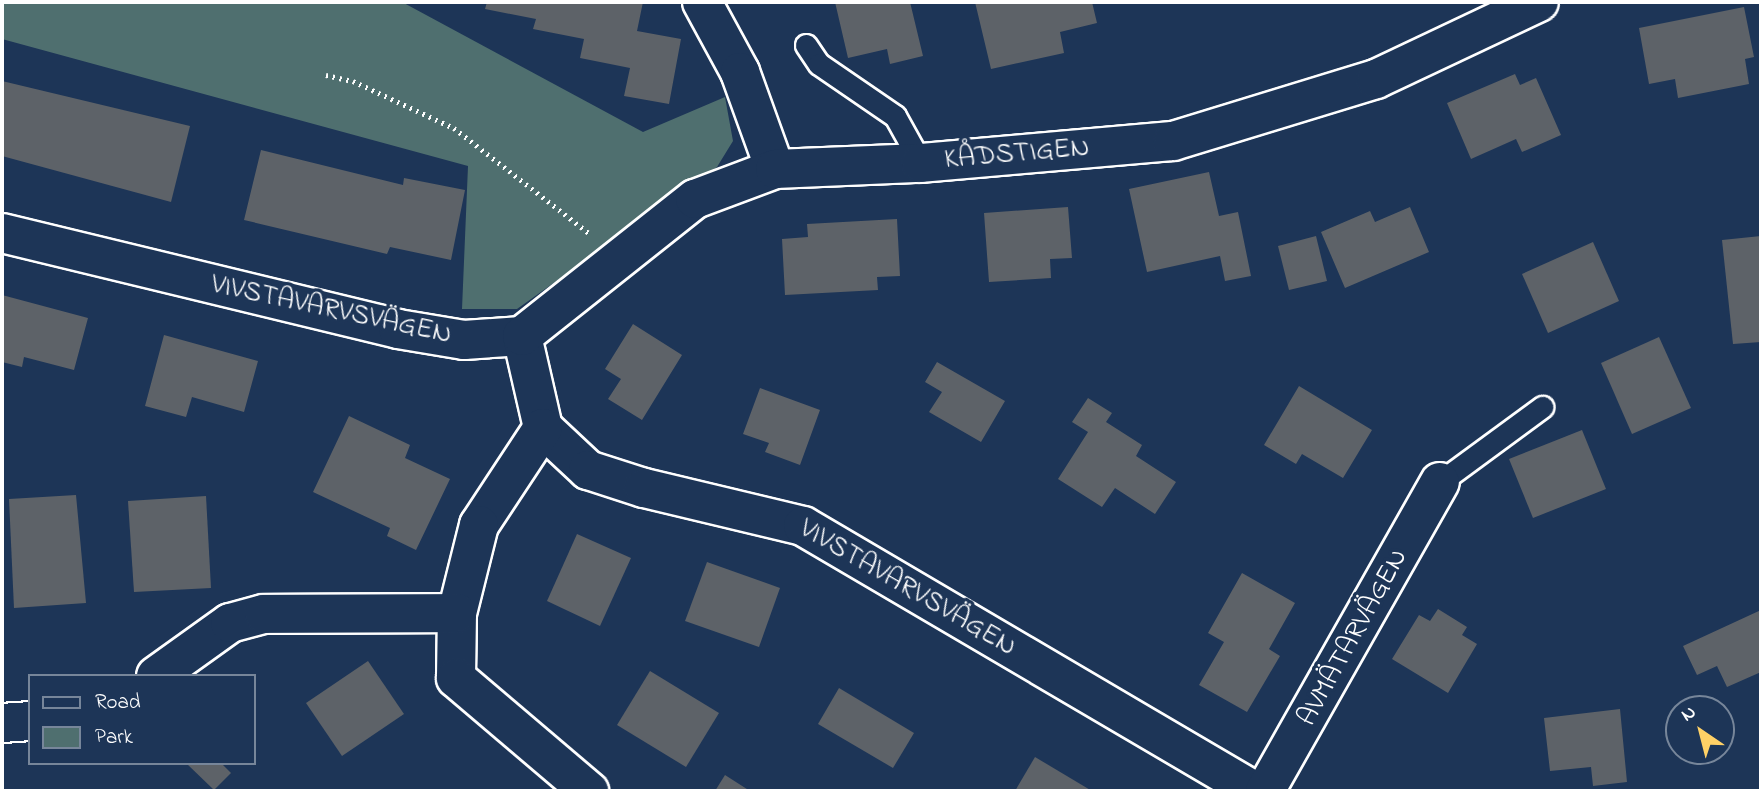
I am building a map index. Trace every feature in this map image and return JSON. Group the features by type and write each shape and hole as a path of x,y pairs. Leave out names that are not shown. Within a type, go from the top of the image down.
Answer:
{"street":[{"path":"702,2 740,72 775,169"},
{"name":"KÅDSTIGEN","path":"522,336 695,199 775,169 921,163 1173,141 1376,79 1539,2"},
{"name":"VIVSTAVARVSVÄGEN","path":"2,233 398,329 464,340 522,336"},
{"path":"522,336 543,428 479,525 457,613 456,678 589,791"},
{"name":"VIVSTAVARVSVÄGEN","path":"543,428 588,470 644,488 803,526 1254,791"},
{"name":"AVMÄTARVÄGEN","path":"1265,791 1440,482"},
{"path":"159,674 230,624 264,614 457,613"},
{"path":"2,723 28,721"}],"lane":[{"path":"806,45 819,64 895,117 921,163"},
{"path":"1440,482 1542,407"}],"path":[{"path":"326,75 354,81 454,128 578,220 613,262"}],"green space":[{"path":"2,2 402,2 643,132 725,97 733,141 717,167 517,309 462,309 468,166 2,39"}],"building":[{"path":"487,2 643,2 637,31 681,39 669,104 624,96 630,68 580,58 584,39 533,29 536,19 485,9"},
{"path":"835,2 910,2 923,56 890,64 887,49 848,58"},
{"path":"975,2 1092,2 1097,23 1060,32 1064,53 991,69"},
{"path":"1744,7 1754,57 1745,59 1749,84 1678,98 1675,79 1649,84 1639,28"},
{"path":"1515,74 1520,85 1536,78 1561,135 1522,152 1516,139 1471,159 1447,103"},
{"path":"2,81 190,126 171,202 2,156"},
{"path":"261,150 403,185 404,178 465,190 451,260 390,247 387,254 244,220"},
{"path":"1209,172 1219,216 1238,212 1251,276 1225,281 1220,256 1147,272 1129,189"},
{"path":"1068,207 1072,258 1050,259 1051,278 989,282 984,213"},
{"path":"1410,207 1429,252 1345,288 1321,232 1370,211 1375,222"},
{"path":"897,219 900,276 877,277 878,290 785,295 782,239 808,237 807,224"},
{"path":"1316,236 1327,281 1289,290 1278,246"},
{"path":"1761,236 1761,342 1733,344 1722,240"},
{"path":"1593,242 1619,301 1548,333 1522,274"},
{"path":"2,295 88,318 74,370 24,357 22,367 2,362"},
{"path":"633,324 682,355 642,420 608,399 621,379 605,369"},
{"path":"164,335 258,361 244,412 192,397 186,417 145,406"},
{"path":"1659,337 1691,408 1632,434 1601,363"},
{"path":"937,362 1005,401 981,442 929,412 942,392 925,382"},
{"path":"1299,386 1372,430 1343,478 1302,454 1296,464 1264,445"},
{"path":"760,388 820,410 800,465 765,452 769,443 743,434"},
{"path":"1088,398 1112,413 1106,422 1142,445 1136,456 1176,482 1155,514 1115,488 1102,507 1058,479 1088,432 1072,422"},
{"path":"349,416 410,445 405,458 450,479 416,550 387,536 390,528 313,492"},
{"path":"1582,430 1606,489 1533,518 1509,459"},
{"path":"76,495 86,603 14,608 9,499"},
{"path":"206,496 211,588 134,592 128,501"},
{"path":"577,534 631,558 600,626 547,601"},
{"path":"707,562 780,588 759,647 685,621"},
{"path":"1242,573 1295,603 1269,649 1280,656 1247,712 1199,685 1224,642 1208,633"},
{"path":"1438,609 1467,627 1462,635 1477,644 1448,693 1392,659 1419,615 1430,621"},
{"path":"1761,610 1761,672 1727,687 1717,666 1697,675 1683,646"},
{"path":"368,661 404,714 342,756 306,703"},
{"path":"650,671 719,713 686,767 617,725"},
{"path":"839,688 914,733 893,768 818,724"},
{"path":"1620,709 1627,782 1593,786 1591,767 1550,771 1544,718"},
{"path":"1035,757 1092,791 1015,791"},
{"path":"188,765 223,765 231,773 214,790"},
{"path":"725,775 750,791 715,791"}]}
